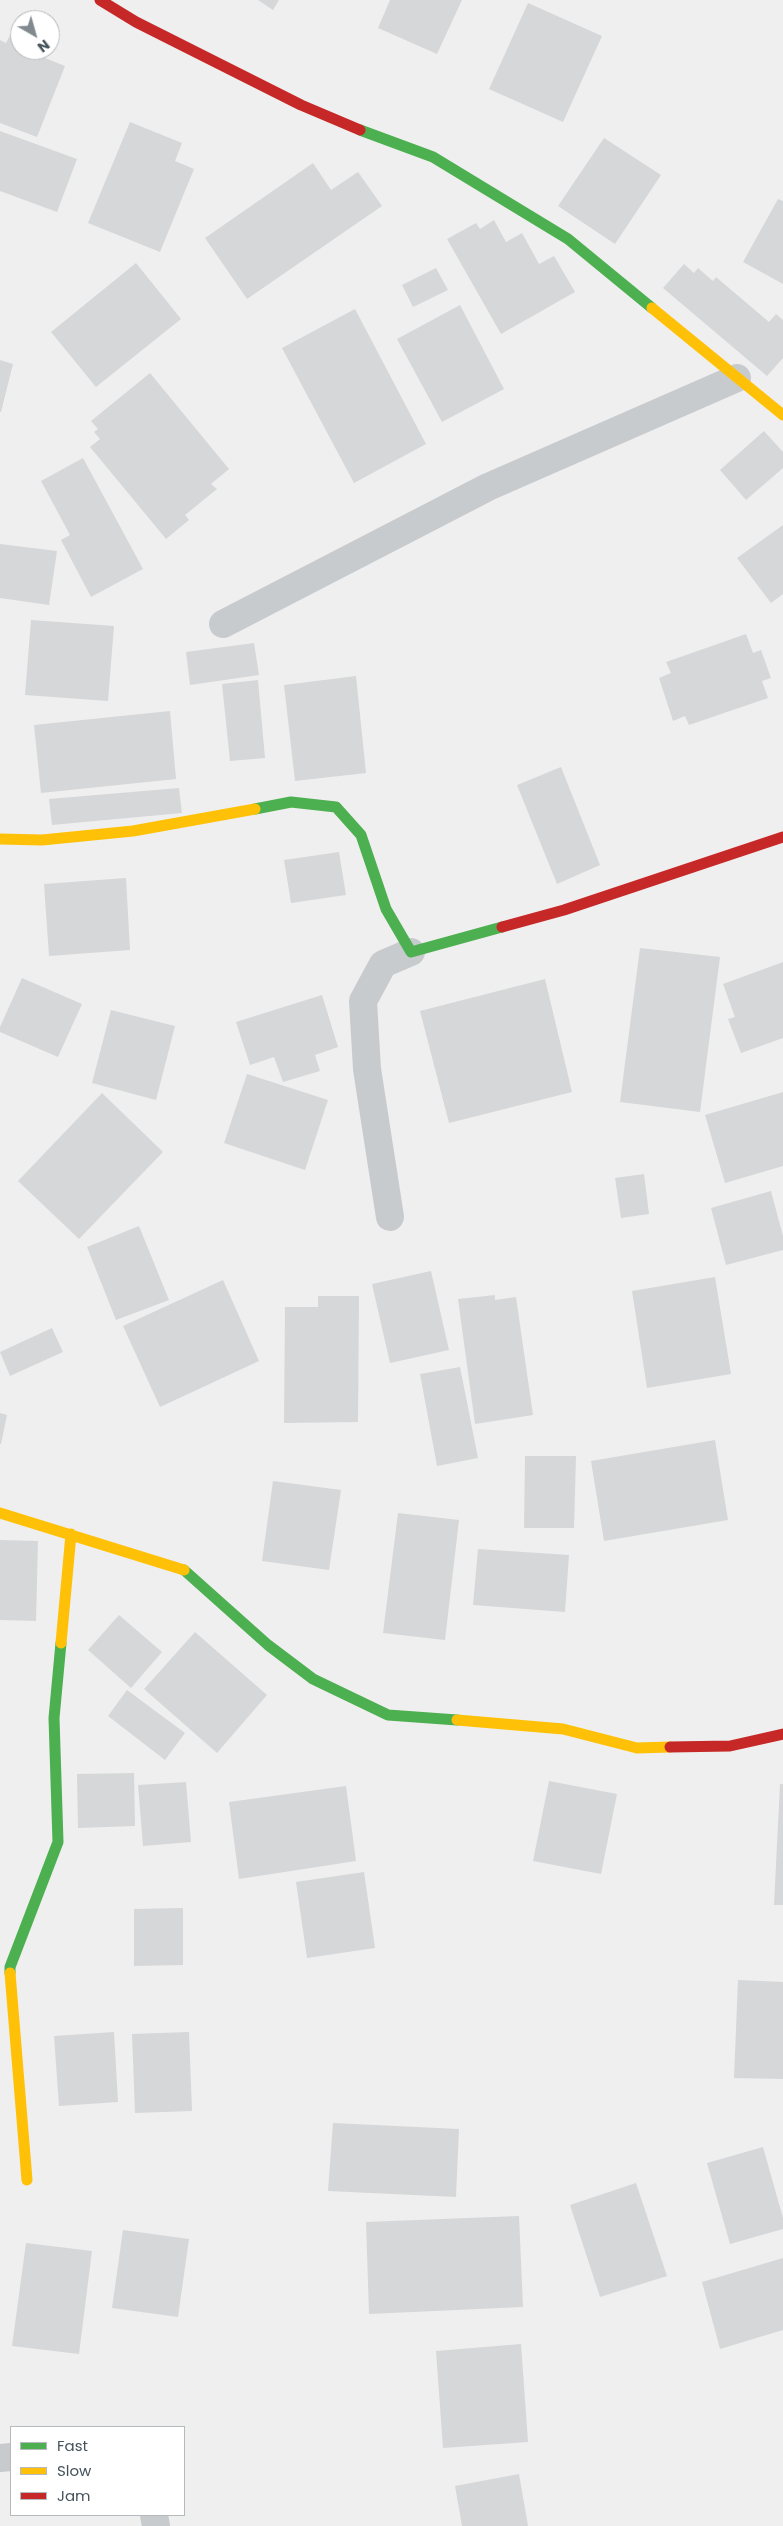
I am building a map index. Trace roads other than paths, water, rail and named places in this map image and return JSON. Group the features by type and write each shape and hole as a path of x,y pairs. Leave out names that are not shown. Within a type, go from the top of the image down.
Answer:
{"street":[{"path":"100,0 136,22 301,105 393,144 432,157 568,239 783,415"},
{"path":"223,624 488,487 738,378"},
{"path":"0,839 42,840 133,831 291,802 336,807 361,836 386,909 411,952"},
{"path":"390,1217 367,1069 364,1001 383,964 411,952 564,910 783,837"},
{"path":"0,1512 182,1568 268,1645 313,1679 388,1715 563,1729 637,1748 730,1746 783,1734"},
{"path":"27,2180 10,1967 58,1842 54,1718 71,1534"}]}
